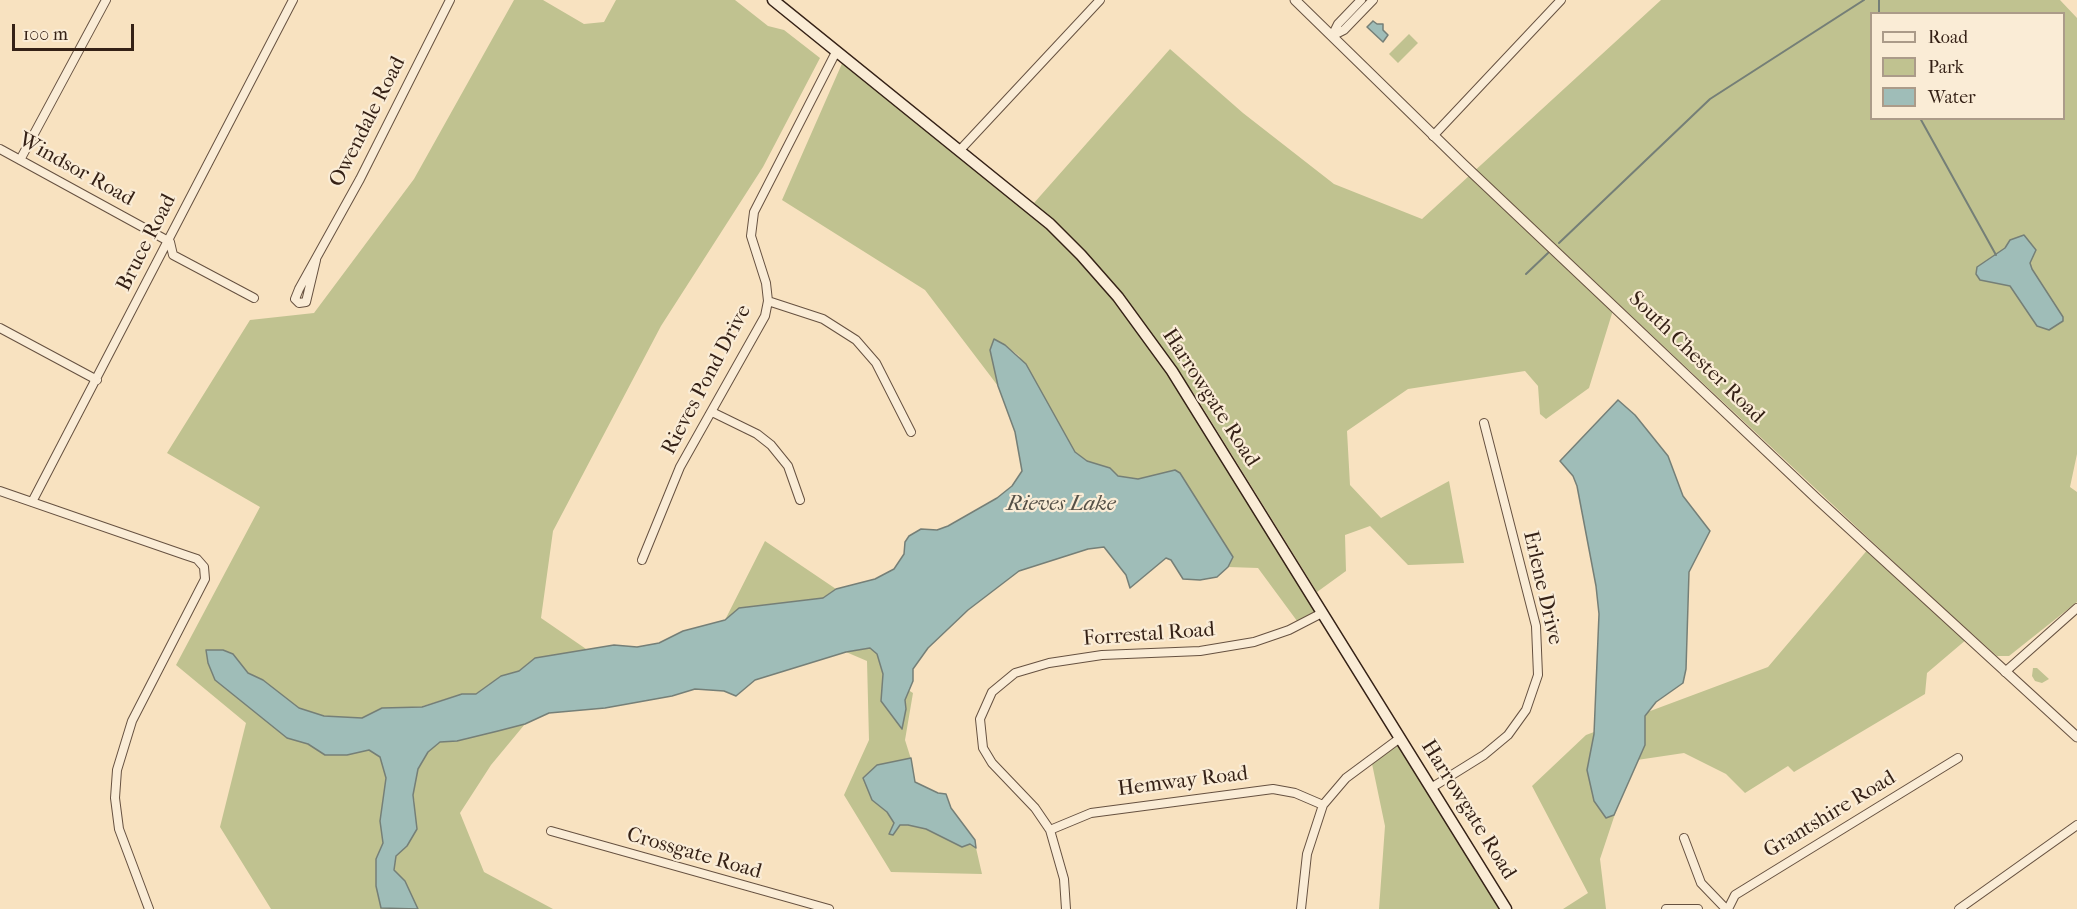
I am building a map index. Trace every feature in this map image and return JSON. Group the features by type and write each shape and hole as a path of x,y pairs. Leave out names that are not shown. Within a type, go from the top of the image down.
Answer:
{"main road":[{"name":"Harrowgate Road","path":"774,0 1050,224 1118,297 1172,371 1506,909"}],"street":[{"path":"20,160 106,0"},
{"name":"Bruce Road","path":"32,502 170,242 293,0"},
{"name":"Owendale Road","path":"316,260 306,302 299,303 296,295 450,0"},
{"path":"960,150 1100,0"},
{"name":"South Chester Road","path":"1295,0 1433,136 1824,505 2077,737"},
{"path":"1332,36 1338,24 1361,0"},
{"path":"1332,36 1344,30 1372,0"},
{"path":"1433,136 1561,0"},
{"name":"Rieves Pond Drive","path":"642,560 671,487 761,326 768,301 766,283 753,248 754,212 836,52"},
{"name":"Windsor Road","path":"0,149 170,242 173,255 254,298"},
{"path":"768,301 823,319 856,340 876,363 911,432"},
{"path":"0,328 97,380"},
{"path":"712,412 757,434 771,446 788,466 800,500"},
{"name":"Erlene Drive","path":"1431,788 1484,755 1508,735 1526,710 1538,675 1536,627 1484,423"},
{"path":"0,491 197,559 204,567 205,579 132,721 116,780 115,798 119,829 148,909"},
{"path":"2005,672 2077,609"},
{"name":"Forrestal Road","path":"1050,830 1035,808 987,755 979,729 986,700 1008,677 1029,668 1102,655 1200,651 1254,642 1289,630 1322,613"},
{"path":"1301,909 1307,854 1323,805 1346,778 1400,738"},
{"name":"Grantshire Road","path":"1727,909 1735,895 1958,758"},
{"name":"Hemway Road","path":"1050,830 1091,813 1273,789 1295,793 1323,805"},
{"path":"1959,909 2077,825"},
{"path":"1050,830 1064,879 1066,909"},
{"name":"Crossgate Road","path":"550,831 829,909"},
{"path":"1684,838 1701,883 1727,909"},
{"path":"1666,909 1698,909"}],"green space":[{"path":"514,0 543,0 584,24 604,22 616,0 735,0 768,26 784,30 820,58 763,167 661,326 553,531 541,618 589,651 535,658 519,671 501,676 476,694 462,694 423,706 395,742 415,804 413,795 418,769 428,752 440,742 457,741 525,724 491,765 460,813 484,872 553,909 271,909 220,827 246,723 176,665 260,507 167,453 250,320 314,313 414,179"},
{"path":"1661,0 2060,0 2077,18 2077,454 2070,487 2077,492 2077,602 2009,656 1997,656 1561,250 1558,255 1614,307 1589,388 1546,419 1540,414 1538,386 1525,371 1408,389 1347,431 1350,485 1381,518 1449,481 1464,563 1408,565 1370,526 1345,535 1346,571 1317,592 1193,392 1110,279 1034,203 1170,49 1243,113 1334,184 1422,219"},
{"path":"1409,34 1418,43 1398,63 1389,54"},
{"path":"844,59 1050,224 1152,341 1322,613 1300,625 1258,568 1228,567 1233,557 1180,473 1175,470 1138,479 1118,476 1110,468 1087,461 1075,452 1019,356 994,340 990,350 998,386 925,290 782,200"},
{"path":"765,541 836,589 823,598 739,608 725,620"},
{"path":"1869,548 1967,639 1927,673 1925,694 1794,772 1788,766 1745,793 1726,774 1684,753 1637,760 1619,802 1600,859 1606,909 1563,909 1588,893 1532,786 1586,735 1768,667"},
{"path":"871,648 877,654 883,674 881,701 905,688 913,693 905,740 911,759 905,764 877,765 863,778 872,800 887,812 894,823 893,835 900,825 908,825 926,829 962,847 970,844 976,848 982,874 891,872 844,795 869,740 867,661 846,652"},
{"path":"2033,668 2037,668 2049,679 2042,683 2035,681 2032,676"},
{"path":"1400,738 1506,909 1379,909 1385,826 1371,759"}],"water":[{"path":"1373,21 1383,24 1383,30 1388,35 1383,42 1367,27"},
{"path":"2024,235 2036,250 2030,263 2032,269 2063,317 2063,321 2049,330 2037,326 2010,286 1980,280 1976,274 1977,267 2005,248 2010,240"},
{"name":"Rieves Lake","path":"994,339 1005,345 1026,364 1075,452 1087,461 1110,468 1118,476 1138,479 1175,470 1180,473 1233,557 1228,567 1217,577 1200,580 1183,579 1171,560 1166,558 1130,588 1126,575 1104,547 1088,549 1019,571 968,610 928,648 913,669 913,681 905,700 906,709 902,729 881,701 883,674 877,654 870,648 846,652 755,680 736,696 724,691 695,689 672,696 605,708 549,713 525,724 457,741 440,742 428,752 418,769 413,795 417,829 407,846 396,856 394,870 405,881 418,909 381,908 376,886 376,859 383,843 380,821 386,778 380,757 369,750 347,755 325,755 308,744 287,738 215,680 208,663 206,650 223,650 233,654 248,673 263,680 299,708 324,716 362,718 382,708 422,707 462,694 476,694 501,676 519,671 535,658 614,645 637,647 659,643 683,631 725,620 739,608 823,598 836,589 875,579 894,569 904,554 905,542 909,536 921,529 937,530 948,526 997,498 1012,486 1022,471 1015,432 998,386 990,350"},
{"path":"1618,400 1635,415 1668,456 1683,496 1710,531 1689,572 1686,669 1683,683 1656,702 1645,716 1645,745 1614,815 1606,818 1594,801 1587,770 1594,734 1599,614 1596,586 1577,486 1573,476 1560,461"},
{"path":"911,758 915,782 938,793 946,794 951,808 975,840 976,848 970,844 962,847 926,829 908,825 900,825 893,835 889,834 894,823 887,812 872,800 863,778 877,765"}],"waterway":[{"path":"1559,243 1710,99 1864,0"},
{"path":"1879,0 1879,12"},
{"path":"1921,120 1996,255"},
{"path":"1526,274 1548,253"}]}
